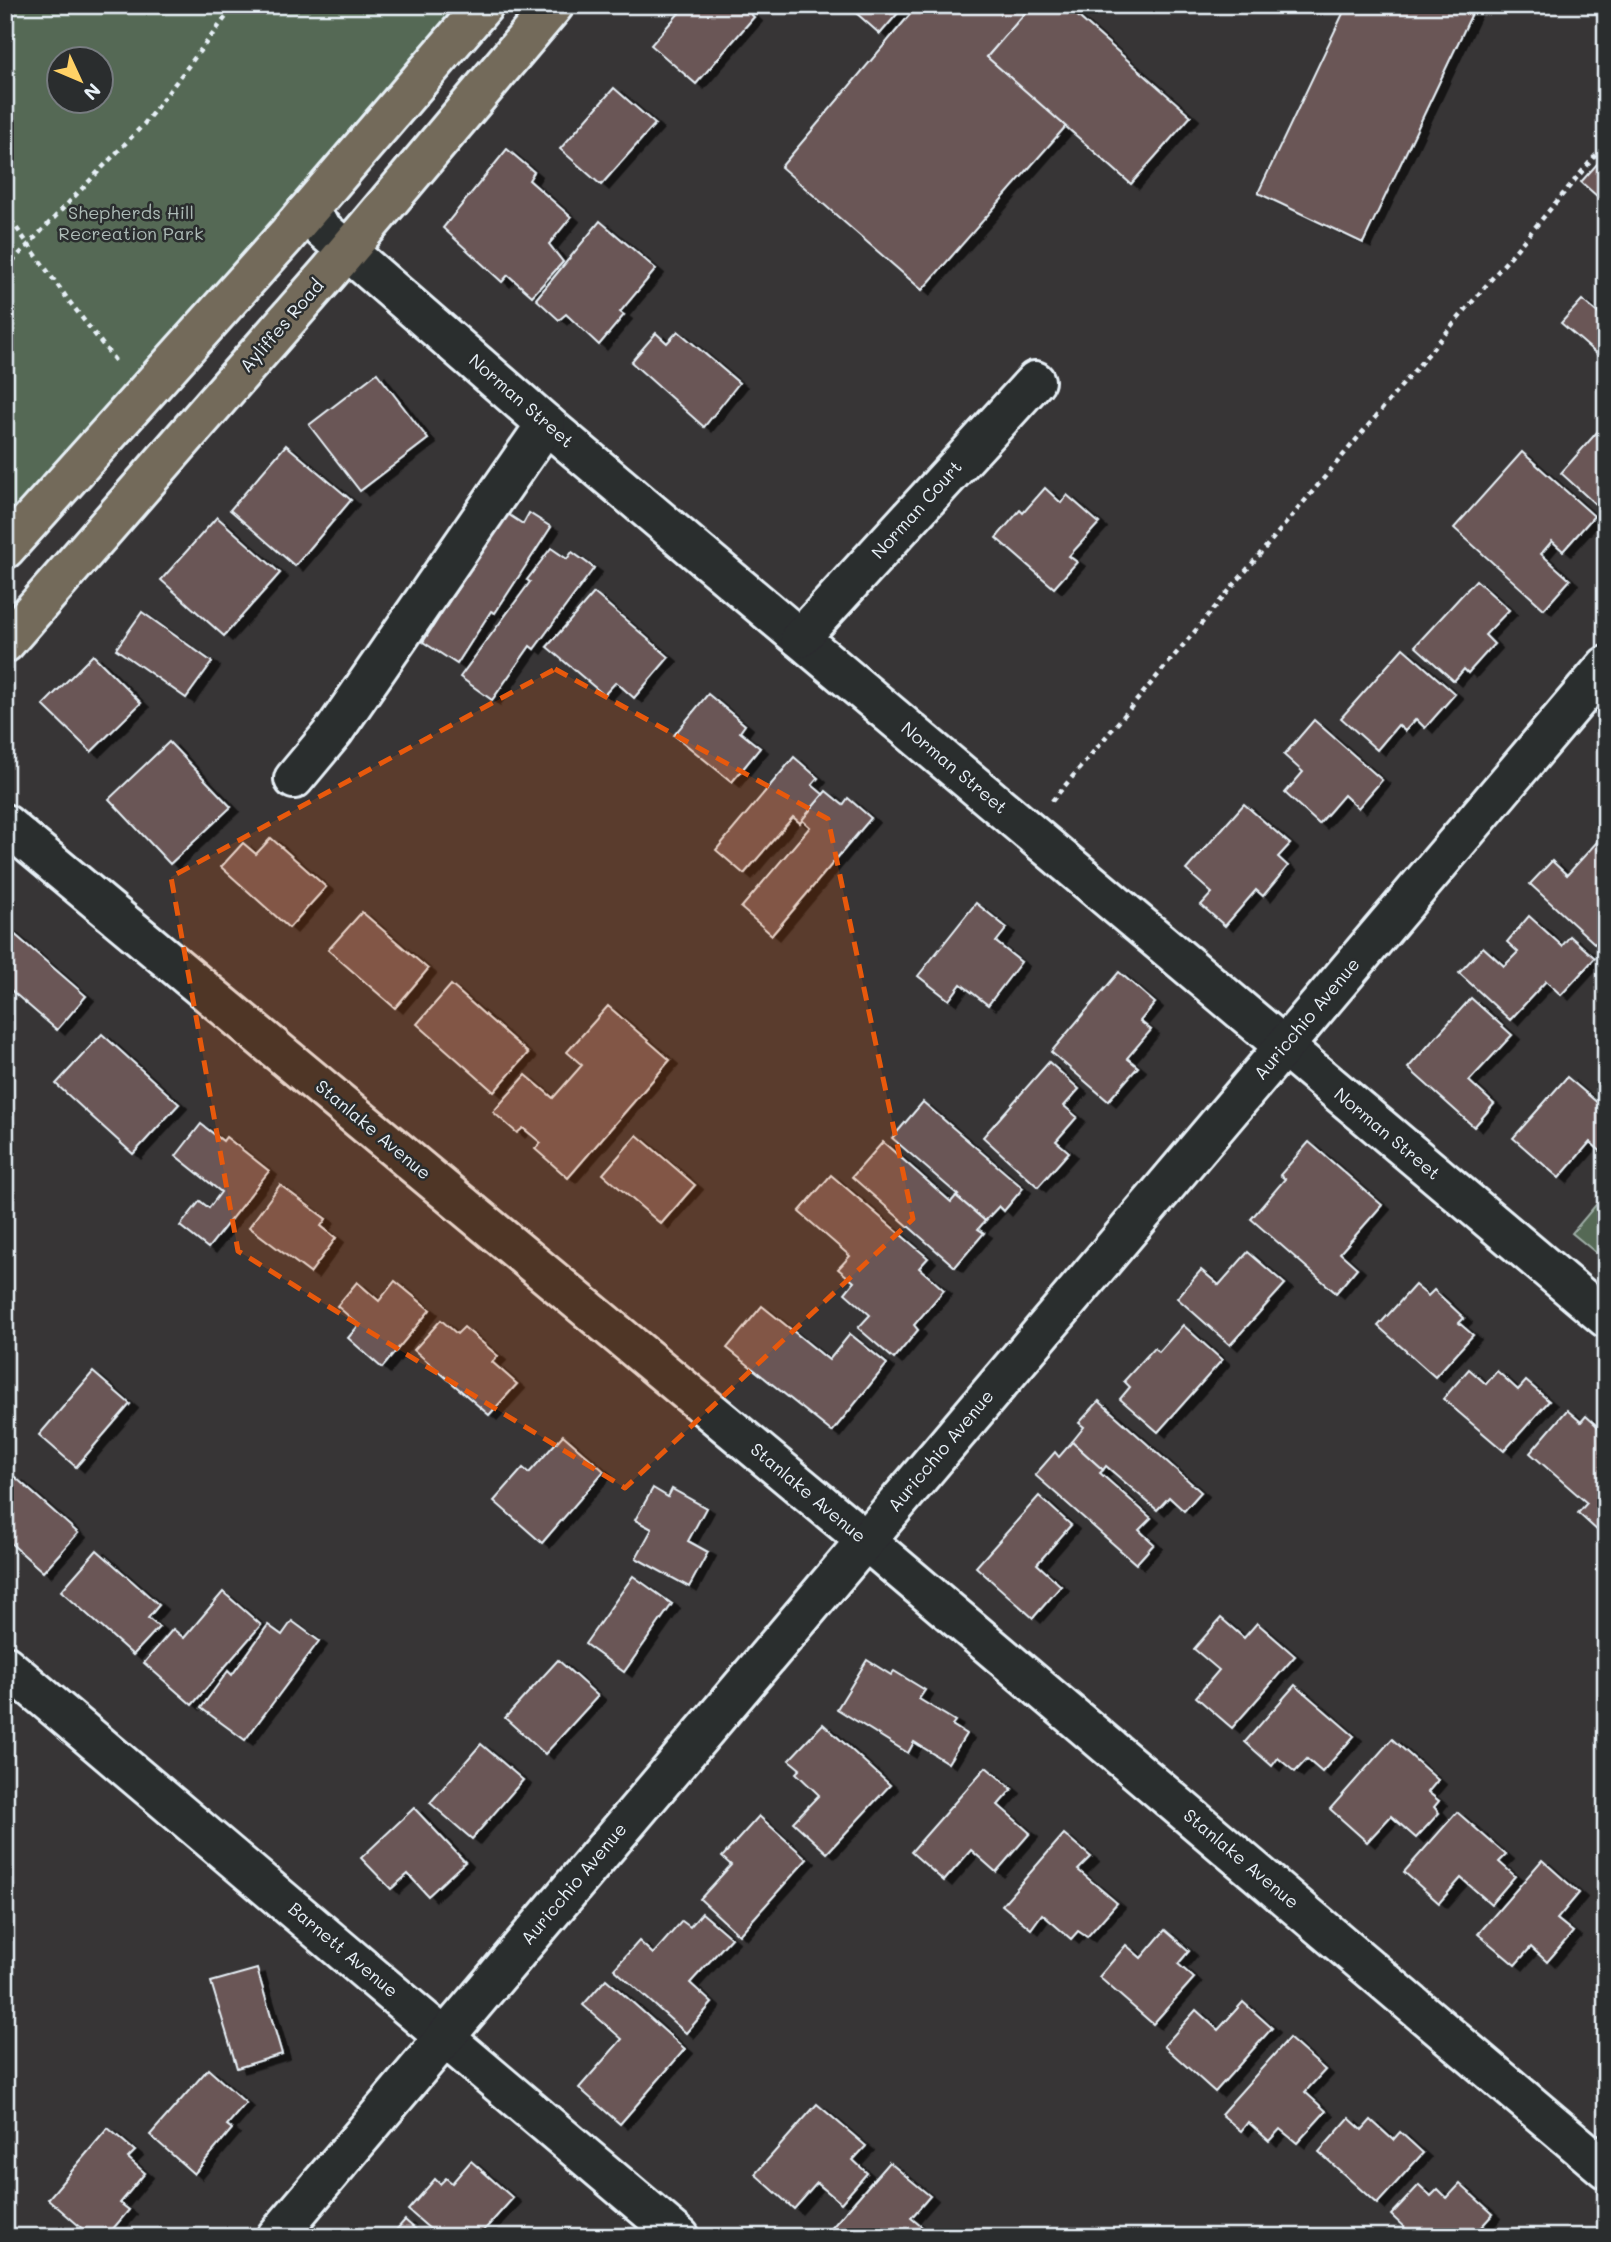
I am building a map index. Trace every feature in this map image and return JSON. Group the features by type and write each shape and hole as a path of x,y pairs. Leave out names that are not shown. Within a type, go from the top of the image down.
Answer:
{"main road":[{"path":"5,549 305,214 484,5"},
{"name":"Ayliffes Road","path":"5,643 348,250 554,5"}],"street":[{"name":"Norman Street","path":"305,214 546,424 1606,1318"},
{"name":"Norman Court","path":"800,638 1035,381"},
{"path":"294,779 334,731 546,424"},
{"name":"Auricchio Avenue","path":"276,2237 1606,666"},
{"name":"Stanlake Avenue","path":"5,824 865,1540 1606,2169"},
{"name":"Barnett Avenue","path":"5,1665 680,2237"}],"path":[{"path":"5,269 144,124 235,5"},
{"path":"1027,830 1606,143"},
{"path":"5,212 69,302 122,369"}],"highlighted area":[{"path":"555,669 828,819 913,1219 625,1488 238,1251 171,877"}],"green space":[{"name":"Shepherds Hill Recreation Park","path":"5,5 484,5 5,549"},
{"path":"1606,1193 1606,1261 1572,1233"}],"building":[{"path":"686,5 741,5 754,17 696,84 651,45"},
{"path":"847,5 905,5 880,34"},
{"path":"918,5 1032,5 987,57 1066,126 922,290 781,167"},
{"path":"1032,5 1065,5 1191,116 1131,184 987,57"},
{"path":"1347,5 1476,5 1363,243 1258,193"},
{"path":"614,88 655,124 601,185 560,149"},
{"path":"507,149 534,172 529,180 571,217 549,244 563,262 532,296 508,275 502,282 443,228"},
{"path":"1606,154 1606,204 1581,182"},
{"path":"600,221 656,269 620,312 624,315 599,345 566,314 559,320 536,299"},
{"path":"1582,300 1606,320 1606,362 1561,323"},
{"path":"678,331 739,383 704,427 631,362 656,333 667,343"},
{"path":"377,373 428,439 360,491 309,425"},
{"path":"1606,422 1606,512 1605,513 1561,473"},
{"path":"286,445 351,500 295,566 230,510"},
{"path":"1522,452 1594,516 1563,551 1552,541 1541,554 1570,580 1544,609 1454,528"},
{"path":"1045,488 1061,503 1067,495 1099,523 1069,556 1077,562 1054,588 996,538 1020,510 1023,513"},
{"path":"503,511 523,524 529,513 551,527 495,613 491,611 457,664 423,642 482,551 479,549"},
{"path":"217,517 280,573 224,636 161,580"},
{"path":"551,548 567,559 572,552 594,568 534,649 530,646 492,700 460,677 530,582 527,580"},
{"path":"1476,580 1509,610 1485,635 1494,644 1468,673 1464,669 1454,681 1415,646"},
{"path":"594,593 669,657 634,698 616,682 604,695 547,647"},
{"path":"142,612 212,662 186,698 116,649"},
{"path":"1403,648 1455,694 1425,728 1416,719 1405,731 1398,725 1377,750 1341,718"},
{"path":"93,655 141,703 91,752 43,705"},
{"path":"708,694 745,725 740,732 760,748 732,782 674,735"},
{"path":"1314,720 1382,780 1358,808 1344,795 1319,824 1285,793 1303,772 1284,755"},
{"path":"169,742 231,807 170,864 109,799"},
{"path":"794,757 818,778 812,785 824,795 800,823 793,817 744,874 716,850"},
{"path":"826,791 843,805 848,798 871,818 772,935 741,908 810,827 802,820"},
{"path":"1244,804 1290,844 1278,857 1288,866 1263,896 1256,890 1225,926 1201,905 1212,893 1186,870"},
{"path":"1606,832 1606,954 1530,884 1552,861 1567,875"},
{"path":"271,838 326,887 289,928 221,867 243,843 256,854"},
{"path":"976,903 1007,928 996,942 1021,962 988,1005 961,984 949,1000 918,976"},
{"path":"362,912 428,969 395,1008 328,950"},
{"path":"1529,916 1562,946 1570,936 1595,958 1561,995 1546,981 1510,1020 1459,973 1483,947 1504,966 1518,952 1507,942"},
{"path":"5,926 86,996 57,1030 5,985"},
{"path":"1119,972 1155,1003 1140,1021 1151,1030 1127,1058 1138,1067 1108,1101 1051,1052"},
{"path":"451,985 528,1053 494,1092 417,1024"},
{"path":"1471,998 1512,1035 1469,1081 1494,1104 1474,1127 1408,1068"},
{"path":"608,1006 670,1060 568,1178 535,1149 541,1143 523,1128 517,1133 493,1112 526,1075 553,1098 582,1065 567,1052"},
{"path":"102,1034 179,1104 133,1154 56,1084"},
{"path":"1049,1062 1079,1089 1064,1106 1077,1117 1056,1141 1069,1152 1038,1187 983,1137"},
{"path":"1567,1077 1606,1110 1606,1156 1590,1142 1559,1178 1513,1138"},
{"path":"923,1102 1023,1188 1004,1211 999,1206 985,1221 892,1138"},
{"path":"201,1124 223,1141 226,1137 269,1171 208,1248 180,1226 200,1201 209,1208 221,1192 176,1156"},
{"path":"637,1135 695,1185 661,1224 603,1174"},
{"path":"883,1142 951,1202 956,1196 985,1221 978,1229 984,1233 955,1267 852,1177"},
{"path":"1309,1142 1382,1205 1340,1253 1357,1268 1336,1293 1251,1219 1285,1179 1280,1175"},
{"path":"831,1175 928,1258 919,1268 944,1290 914,1325 918,1330 894,1359 858,1328 870,1315 845,1293 854,1282 838,1269 850,1256 799,1212"},
{"path":"280,1185 326,1219 321,1226 336,1238 310,1273 249,1227"},
{"path":"1248,1252 1285,1284 1230,1345 1177,1298 1201,1270 1219,1285"},
{"path":"395,1281 430,1310 382,1368 348,1338 359,1325 337,1306 357,1282 379,1301"},
{"path":"1415,1285 1428,1296 1434,1290 1464,1318 1459,1323 1473,1335 1435,1377 1378,1326"},
{"path":"762,1306 829,1360 850,1334 887,1364 832,1432 727,1348"},
{"path":"441,1320 457,1334 464,1327 498,1356 492,1362 517,1384 489,1415 414,1350"},
{"path":"1183,1325 1222,1360 1158,1432 1120,1399 1130,1387 1124,1381 1154,1348 1159,1352"},
{"path":"1469,1369 1486,1384 1497,1371 1518,1390 1526,1381 1549,1401 1504,1451 1443,1399"},
{"path":"93,1372 130,1404 76,1467 39,1435"},
{"path":"1099,1401 1201,1492 1184,1511 1169,1497 1157,1510 1106,1466 1103,1470 1072,1442 1084,1427 1079,1423"},
{"path":"1567,1410 1581,1422 1586,1416 1606,1434 1606,1524 1599,1532 1578,1513 1587,1503 1530,1453"},
{"path":"563,1435 604,1471 542,1543 494,1501 523,1468 529,1473"},
{"path":"1072,1442 1103,1470 1100,1473 1151,1518 1139,1530 1154,1544 1136,1564 1035,1475 1055,1452 1059,1457"},
{"path":"15,1477 78,1533 43,1572 5,1538 5,1487"},
{"path":"653,1488 668,1497 672,1489 706,1508 688,1541 708,1552 689,1587 636,1558 652,1529 635,1520"},
{"path":"1039,1496 1071,1525 1037,1564 1061,1586 1033,1618 976,1567"},
{"path":"97,1550 159,1605 148,1618 159,1627 133,1655 61,1591"},
{"path":"1606,1558 1606,1578 1596,1570"},
{"path":"633,1576 672,1604 624,1672 585,1644"},
{"path":"223,1592 261,1625 192,1705 144,1663 173,1629 184,1638"},
{"path":"1221,1618 1244,1638 1257,1623 1295,1656 1232,1728 1196,1697 1219,1670 1194,1649"},
{"path":"292,1621 319,1641 245,1740 201,1708 228,1671 232,1675 268,1625 282,1635"},
{"path":"558,1660 598,1696 545,1754 505,1718"},
{"path":"867,1660 891,1675 894,1671 925,1690 919,1699 955,1721 952,1725 966,1734 948,1763 914,1742 908,1753 837,1709"},
{"path":"1295,1685 1354,1736 1322,1772 1307,1759 1295,1772 1278,1758 1272,1766 1245,1742"},
{"path":"823,1724 890,1785 827,1853 793,1822 819,1795 796,1773 800,1769 789,1760"},
{"path":"1392,1739 1438,1780 1428,1792 1439,1801 1434,1807 1439,1813 1416,1838 1391,1816 1367,1842 1330,1809"},
{"path":"481,1744 523,1780 472,1839 430,1803"},
{"path":"986,1767 1012,1789 998,1805 1030,1833 996,1872 971,1850 944,1881 911,1852"},
{"path":"414,1808 465,1862 428,1896 408,1874 391,1889 361,1858"},
{"path":"1457,1812 1506,1855 1499,1862 1515,1876 1491,1904 1461,1878 1439,1903 1404,1872"},
{"path":"759,1816 807,1859 739,1935 700,1899 731,1865 722,1857"},
{"path":"1064,1834 1091,1857 1078,1870 1117,1903 1087,1937 1078,1931 1071,1939 1042,1914 1031,1929 1002,1905"},
{"path":"1542,1860 1579,1893 1557,1919 1573,1932 1547,1962 1531,1947 1515,1965 1478,1934"},
{"path":"702,1913 731,1938 690,1983 712,2003 686,2033 614,1969 639,1941 653,1954 682,1921 690,1927"},
{"path":"1165,1930 1189,1951 1178,1964 1194,1978 1153,2024 1099,1977 1126,1945 1141,1958"},
{"path":"257,1969 282,2054 237,2068 211,1982"},
{"path":"606,1979 685,2049 620,2124 579,2088 622,2039 583,2005"},
{"path":"1243,2002 1272,2028 1215,2092 1164,2046 1196,2010 1218,2030"},
{"path":"1289,2038 1325,2070 1305,2092 1326,2111 1297,2143 1280,2129 1269,2141 1248,2122 1241,2131 1221,2114"},
{"path":"208,2069 246,2103 227,2125 232,2129 194,2174 150,2135"},
{"path":"817,2104 866,2146 853,2160 867,2173 841,2203 817,2183 794,2209 755,2174"},
{"path":"1349,2118 1362,2130 1371,2120 1393,2140 1400,2132 1423,2153 1377,2204 1319,2152"},
{"path":"108,2128 135,2151 128,2158 145,2173 120,2203 129,2210 106,2237 92,2237 48,2199"},
{"path":"471,2161 513,2198 478,2237 439,2237 408,2210 435,2179 440,2184 446,2178 452,2183"},
{"path":"889,2162 930,2196 911,2218 928,2232 925,2237 836,2237 829,2231"},
{"path":"1460,2184 1493,2214 1472,2237 1401,2237 1407,2230 1391,2215 1419,2185 1431,2196 1438,2189 1447,2198"},
{"path":"405,2220 424,2237 390,2237"}]}
